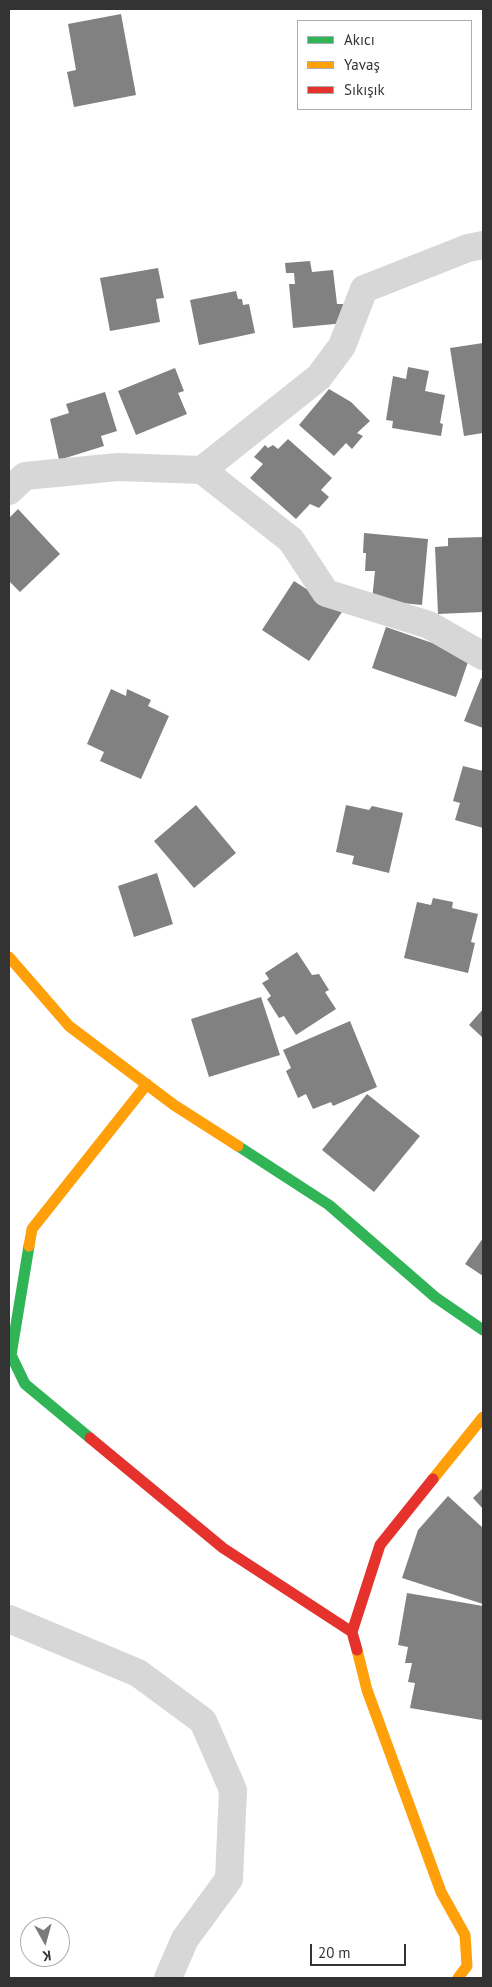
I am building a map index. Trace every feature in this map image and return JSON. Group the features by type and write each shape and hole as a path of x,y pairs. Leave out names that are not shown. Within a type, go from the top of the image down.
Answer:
{"street":[{"path":"202,470 320,377 342,346 364,289 468,248 483,245"},
{"path":"9,491 25,476 118,467 202,470 291,540 326,593 430,625 483,656"},
{"path":"9,957 69,1026 174,1105 329,1205 434,1297 483,1330"},
{"path":"147,1084 32,1229 11,1355 25,1384 223,1548 352,1632"},
{"path":"458,1978 467,1966 465,1935 441,1892 368,1690 352,1632 380,1545 483,1417"},
{"path":"9,1619 138,1673 203,1721 232,1790 229,1879 185,1939 168,1978"}],"building":[{"path":"121,14 136,95 74,107 67,72 76,70 68,24"},
{"path":"310,261 312,272 333,270 337,304 343,304 345,323 293,328 289,284 295,284 294,273 286,273 285,263"},
{"path":"158,268 164,298 156,299 160,322 110,331 100,278"},
{"path":"236,291 238,299 242,299 243,305 249,304 255,333 199,345 190,300"},
{"path":"483,343 483,433 464,436 450,348"},
{"path":"408,367 429,371 425,391 445,395 440,423 443,424 441,436 392,428 393,421 386,420 393,376 406,379"},
{"path":"175,368 184,391 178,393 187,414 136,435 118,391"},
{"path":"329,389 351,402 370,421 357,433 363,436 352,449 346,443 334,456 299,425"},
{"path":"105,392 117,431 101,436 104,446 59,460 50,419 69,413 66,404"},
{"path":"288,439 332,478 321,490 329,497 319,508 310,504 296,519 250,478 263,464 254,457 265,445 268,448 273,445 278,449"},
{"path":"18,509 60,554 20,592 9,581 9,518"},
{"path":"364,533 428,539 422,605 372,600 375,571 365,571 366,553 363,553"},
{"path":"483,537 483,612 438,614 435,547 448,546 448,538"},
{"path":"294,581 342,612 309,661 262,630"},
{"path":"386,627 470,656 456,697 372,668"},
{"path":"481,678 483,679 483,728 464,721"},
{"path":"111,689 126,696 127,689 151,700 148,706 169,716 141,779 100,761 104,752 87,744"},
{"path":"463,766 483,771 483,828 455,820 460,803 453,801"},
{"path":"196,805 236,853 194,888 154,841"},
{"path":"346,805 369,810 372,806 403,813 389,873 352,864 354,856 336,852"},
{"path":"157,873 173,924 134,937 118,886"},
{"path":"433,898 453,902 452,908 478,914 471,942 475,943 468,973 404,958 417,902 431,905"},
{"path":"297,952 312,975 319,974 329,990 325,992 336,1009 296,1035 284,1016 279,1018 267,999 271,996 262,983 269,979 265,973"},
{"path":"261,997 280,1055 209,1077 191,1019"},
{"path":"483,1009 483,1038 469,1025"},
{"path":"350,1021 377,1087 333,1106 331,1102 313,1109 306,1094 298,1098 286,1071 291,1068 283,1050"},
{"path":"367,1094 420,1136 374,1192 322,1150"},
{"path":"483,1238 483,1276 465,1264"},
{"path":"483,1488 483,1509 473,1498"},
{"path":"448,1496 483,1528 483,1604 402,1578 418,1530"},
{"path":"407,1593 483,1606 482,1720 410,1708 415,1683 408,1682 412,1663 405,1663 408,1647 398,1645"}],"traffic: fast":[{"path":"238,1146 329,1205 435,1297 483,1330"},
{"path":"29,1246 11,1355 25,1384 90,1438"}],"traffic: slow":[{"path":"9,957 69,1026 174,1105 238,1146"},
{"path":"29,1246 32,1229 147,1084"},
{"path":"433,1479 483,1417"},
{"path":"357,1650 367,1690 441,1892 465,1935 467,1966 458,1978"}],"traffic: jam":[{"path":"90,1438 223,1548 352,1632"},
{"path":"357,1650 352,1632 380,1545 433,1479"}]}
